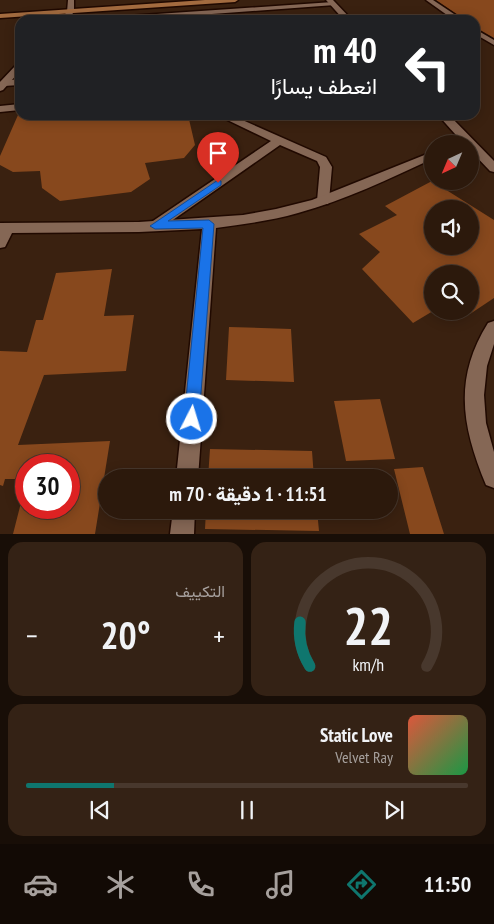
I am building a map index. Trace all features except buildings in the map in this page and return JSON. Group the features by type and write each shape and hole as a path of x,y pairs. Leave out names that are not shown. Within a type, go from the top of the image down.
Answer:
{"main road":[{"path":"18,15 235,0"},
{"path":"0,16 15,15"}],"street":[{"path":"67,15 70,12 71,0"},
{"path":"429,0 452,15"},
{"path":"166,15 251,10 331,2 343,15"},
{"path":"240,15 251,10"},
{"path":"480,34 494,43"},
{"path":"2,86 15,72"},
{"path":"2,86 15,83"},
{"path":"0,109 15,108"},
{"path":"234,120 317,155 325,162 324,201"},
{"path":"448,120 459,135"},
{"path":"155,226 280,140"},
{"path":"479,155 494,168"},
{"path":"0,243 4,228 209,224 278,214 324,201 424,158"},
{"path":"188,469 209,224"},
{"path":"494,328 481,354 476,378 475,406 479,438 494,477"},
{"path":"182,534 183,519"}],"route":[{"path":"192,419 209,224 155,226 218,183"}]}
